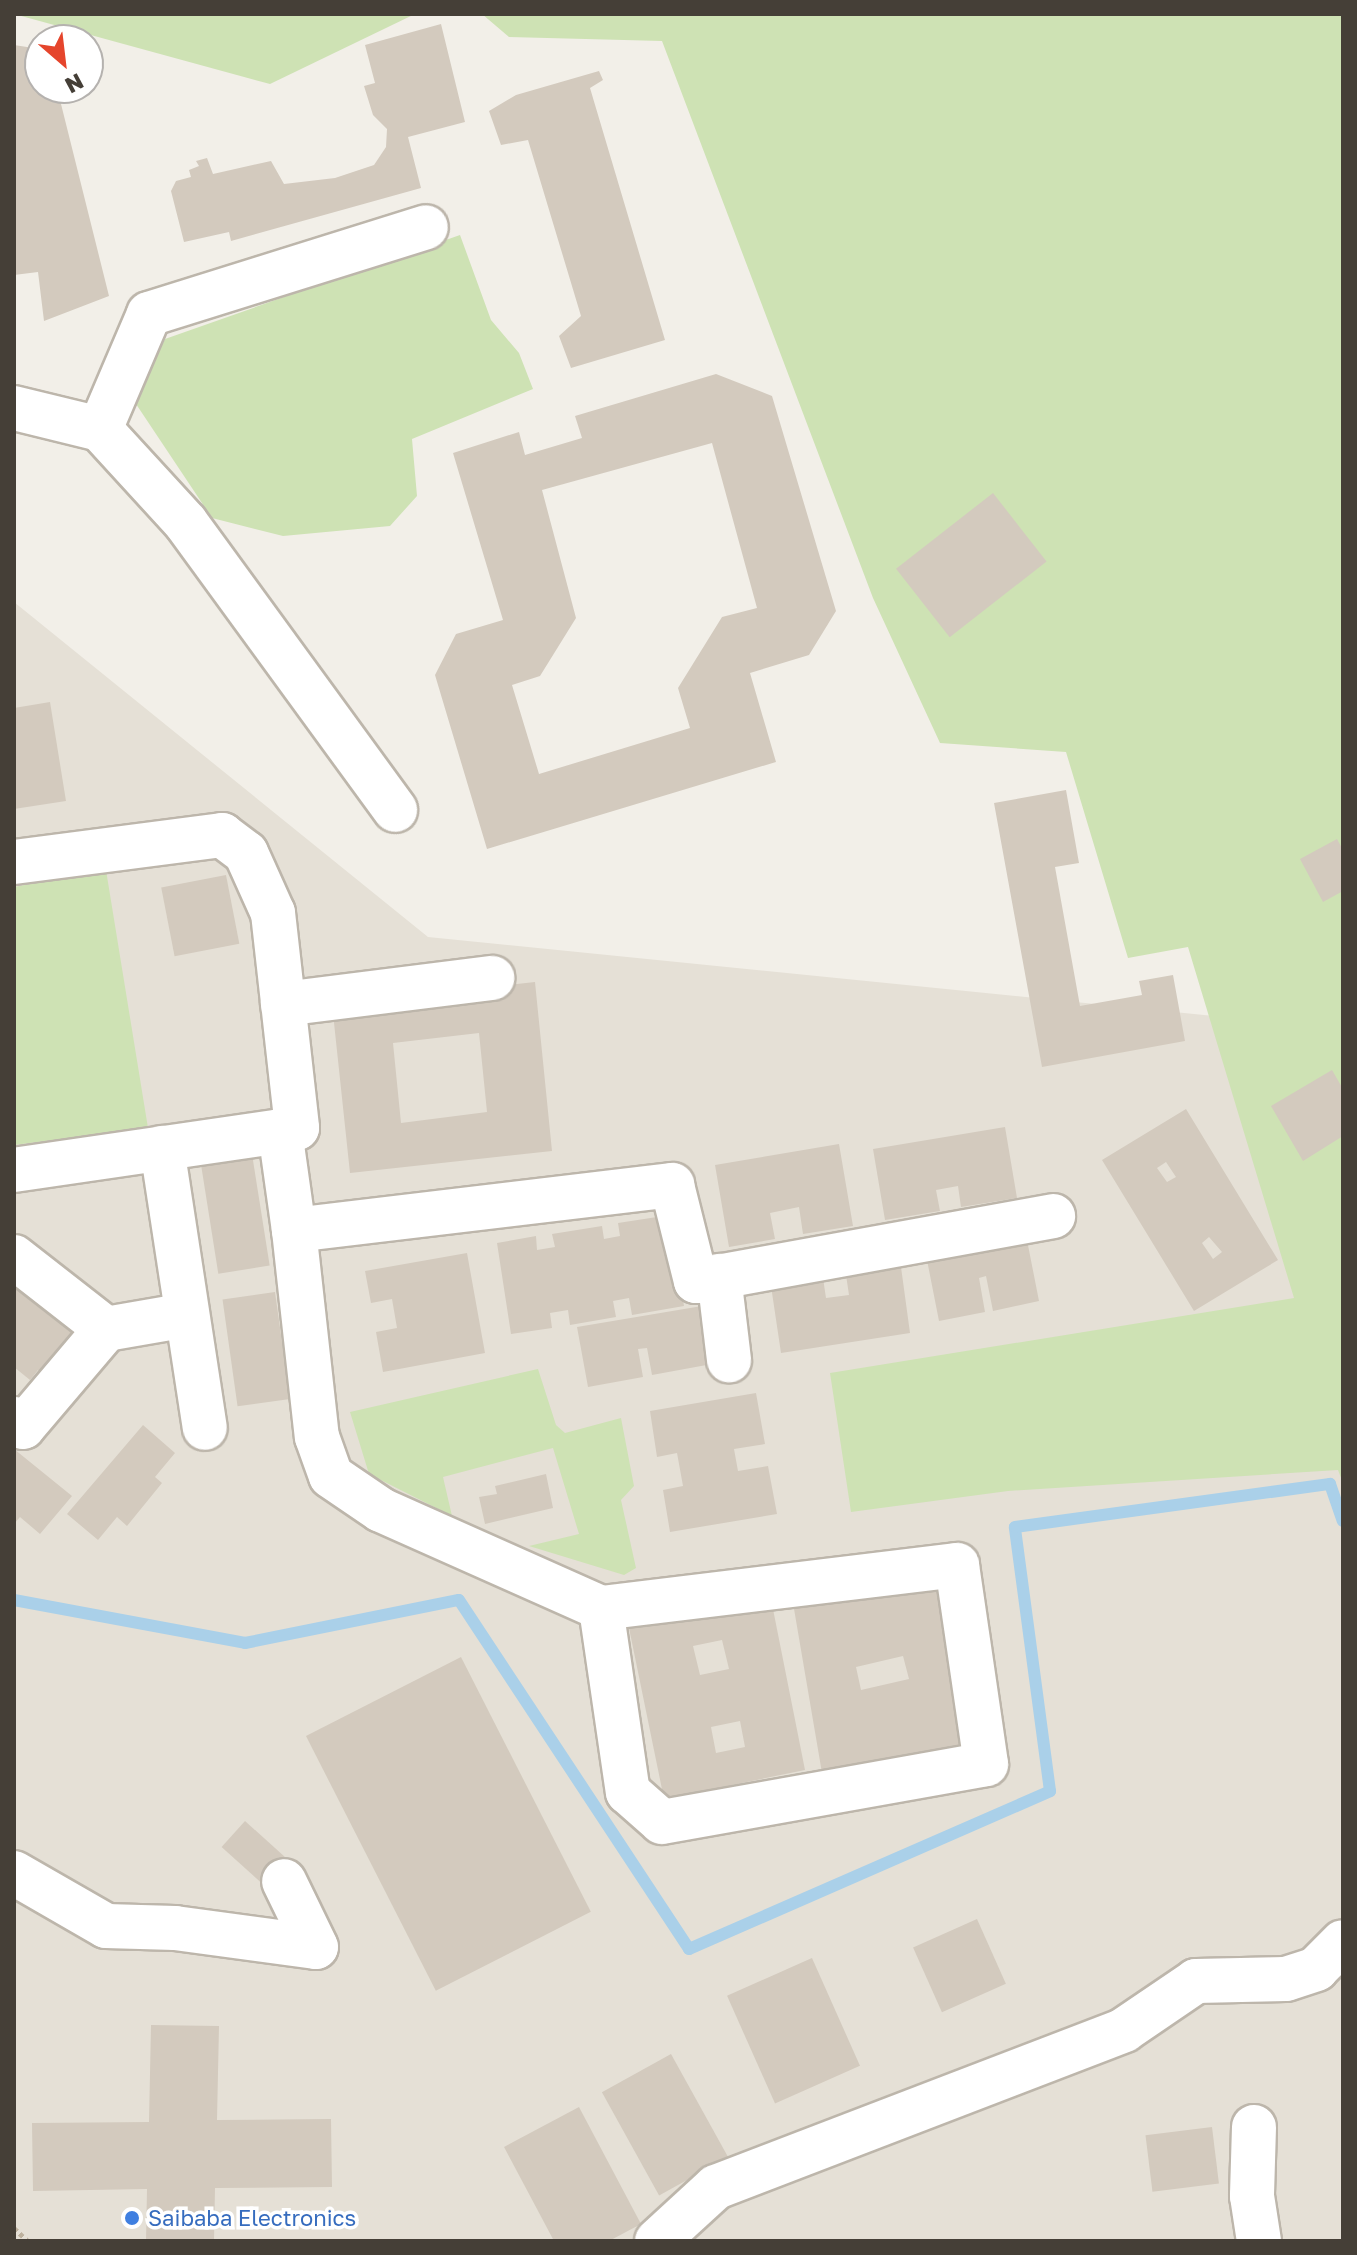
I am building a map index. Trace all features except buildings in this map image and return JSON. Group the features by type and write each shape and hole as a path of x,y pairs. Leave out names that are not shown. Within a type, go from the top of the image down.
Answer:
{"street":[{"path":"100,429 149,314 426,227"},
{"path":"14,408 100,429 186,523 395,810"},
{"path":"14,862 222,835 246,853 273,913 297,1128 14,1170"},
{"path":"283,1004 492,978"},
{"path":"280,1131 317,1437 331,1476 381,1510 601,1608 957,1565 986,1764 662,1822 628,1792 601,1608"},
{"path":"162,1148 205,1428"},
{"path":"294,1230 672,1185 696,1281 1053,1216"},
{"path":"14,1257 106,1329"},
{"path":"719,1276 729,1360"},
{"path":"14,1419 23,1427 106,1329 187,1315"},
{"path":"14,1873 106,1926 175,1928 316,1947 284,1881"},
{"path":"657,2241 716,2187 1124,2030 1196,1981 1286,1979 1316,1969 1343,1942"},
{"path":"1254,2127 1252,2196 1259,2241"}],"path":[{"path":"14,2228 28,2241"}],"shaded area":[{"path":"14,602 428,937 1343,1029 1343,2241 14,2241"}],"green space":[{"path":"14,14 415,14 270,84 104,39 104,24 51,24"},
{"path":"482,14 1343,14 1343,1483 1338,1470 1008,1491 851,1512 830,1373 1294,1298 1188,947 1128,958 1066,752 940,743 873,598 662,41 509,37"},
{"path":"460,235 491,320 519,353 533,389 412,439 417,496 390,526 283,536 212,518 134,401 165,339"},
{"path":"106,870 148,1128 14,1145 14,887"},
{"path":"538,1369 556,1425 565,1433 621,1418 634,1486 621,1500 636,1568 624,1575 529,1546 579,1534 553,1448 443,1477 452,1516 369,1474 350,1412"}],"waterway":[{"path":"14,1600 245,1643 459,1600 689,1949 1050,1791 1015,1527 1330,1484 1343,1521"}],"place":[{"name":"Saibaba Electronics","path":"132,2218"}]}
